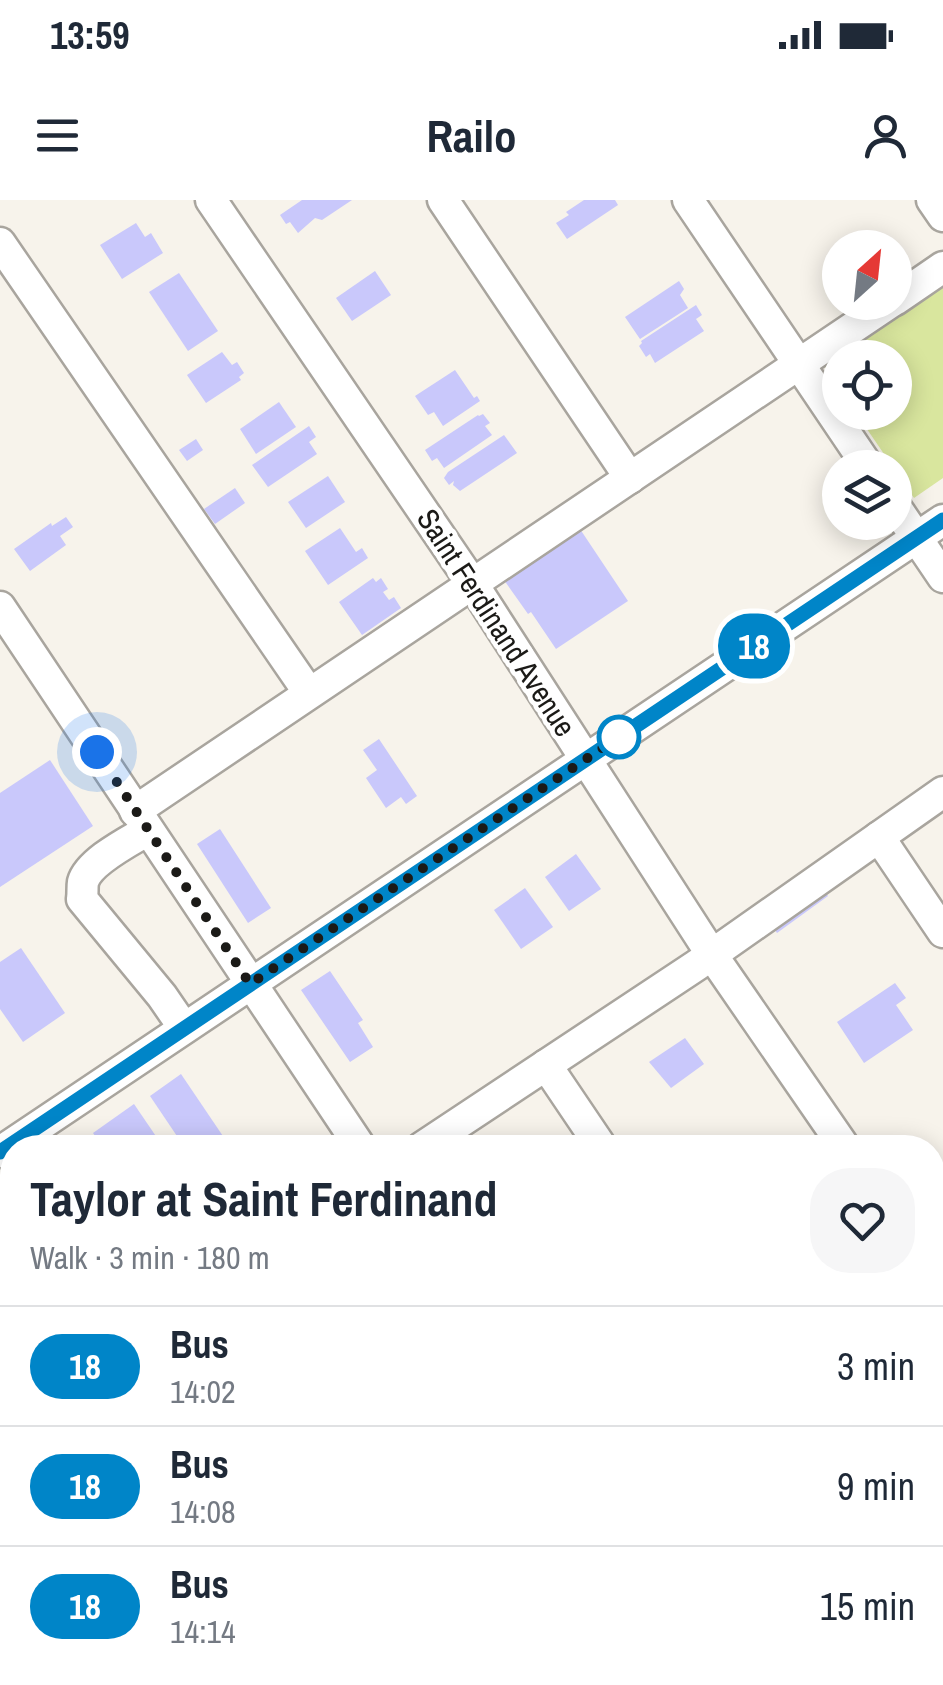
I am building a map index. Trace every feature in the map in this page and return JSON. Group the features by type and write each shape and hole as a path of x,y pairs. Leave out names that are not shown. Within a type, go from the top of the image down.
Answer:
{"street":[{"name":"Saint Ferdinand Avenue","path":"211,200 472,584 712,955 835,1135"},
{"path":"443,200 630,478"},
{"path":"688,200 857,450"},
{"path":"932,200 943,216"},
{"path":"0,243 309,693"},
{"path":"912,288 943,267"},
{"path":"184,1028 82,899 83,880 94,867 122,846 142,820 309,693 865,320"},
{"path":"25,1135 943,520"},
{"path":"912,532 943,577"},
{"path":"0,607 353,1135"},
{"path":"441,1135 712,955 943,792"},
{"path":"880,837 943,932"},
{"path":"546,1065 593,1135"}],"green space":[{"path":"943,283 943,478 914,498 912,450 881,450 868,430 912,430 912,340 859,340 888,320 912,320 912,304"}],"building":[{"path":"302,200 352,200 322,220 315,218 298,233 280,215"},
{"path":"584,200 615,200 618,205 567,239 556,223"},
{"path":"136,223 145,237 151,233 163,253 122,279 100,245"},
{"path":"375,271 391,295 352,321 336,298"},
{"path":"179,273 218,331 188,351 149,292"},
{"path":"679,281 684,289 680,295 688,308 640,339 625,317"},
{"path":"696,305 702,315 696,319 704,331 655,363 650,354 646,357 639,346 641,341"},
{"path":"222,352 232,365 237,362 244,373 239,377 241,380 206,403 187,375"},
{"path":"455,370 480,401 443,426 434,412 428,415 415,396"},
{"path":"279,402 296,427 256,454 240,429"},
{"path":"483,414 492,435 444,468 437,458 432,461 425,450"},
{"path":"309,426 316,437 309,442 317,454 268,487 252,465"},
{"path":"504,435 517,453 460,491 454,481 449,485 444,478 448,472"},
{"path":"196,439 203,450 187,461 179,450"},
{"path":"328,476 345,502 306,528 288,502"},
{"path":"235,488 245,503 215,524 204,509"},
{"path":"66,517 73,527 60,536 66,545 30,571 14,549"},
{"path":"340,528 356,552 362,548 368,558 328,585 305,551"},
{"path":"580,529 628,601 556,649 504,580"},
{"path":"373,578 376,582 381,578 388,589 383,592 389,600 394,597 401,608 362,635 339,602"},
{"path":"379,739 417,796 406,804 401,797 386,808 366,778 377,770 363,750"},
{"path":"50,760 93,826 0,887 0,793"},
{"path":"220,829 271,908 248,923 197,844"},
{"path":"576,854 601,889 569,911 545,877"},
{"path":"818,882 828,896 777,933 767,919"},
{"path":"525,888 553,927 521,949 494,910"},
{"path":"21,948 65,1013 23,1042 0,1009 0,962"},
{"path":"330,971 363,1020 358,1023 373,1047 350,1062 301,990"},
{"path":"895,983 906,998 896,1005 913,1030 864,1063 837,1022"},
{"path":"685,1038 704,1064 671,1088 649,1062"},
{"path":"181,1074 222,1135 176,1135 150,1096"},
{"path":"134,1104 155,1135 94,1135"}],"bus line":[{"name":"18","path":"25,1135 943,520"}],"route":[{"path":"97,752 250,984 619,737"}]}
